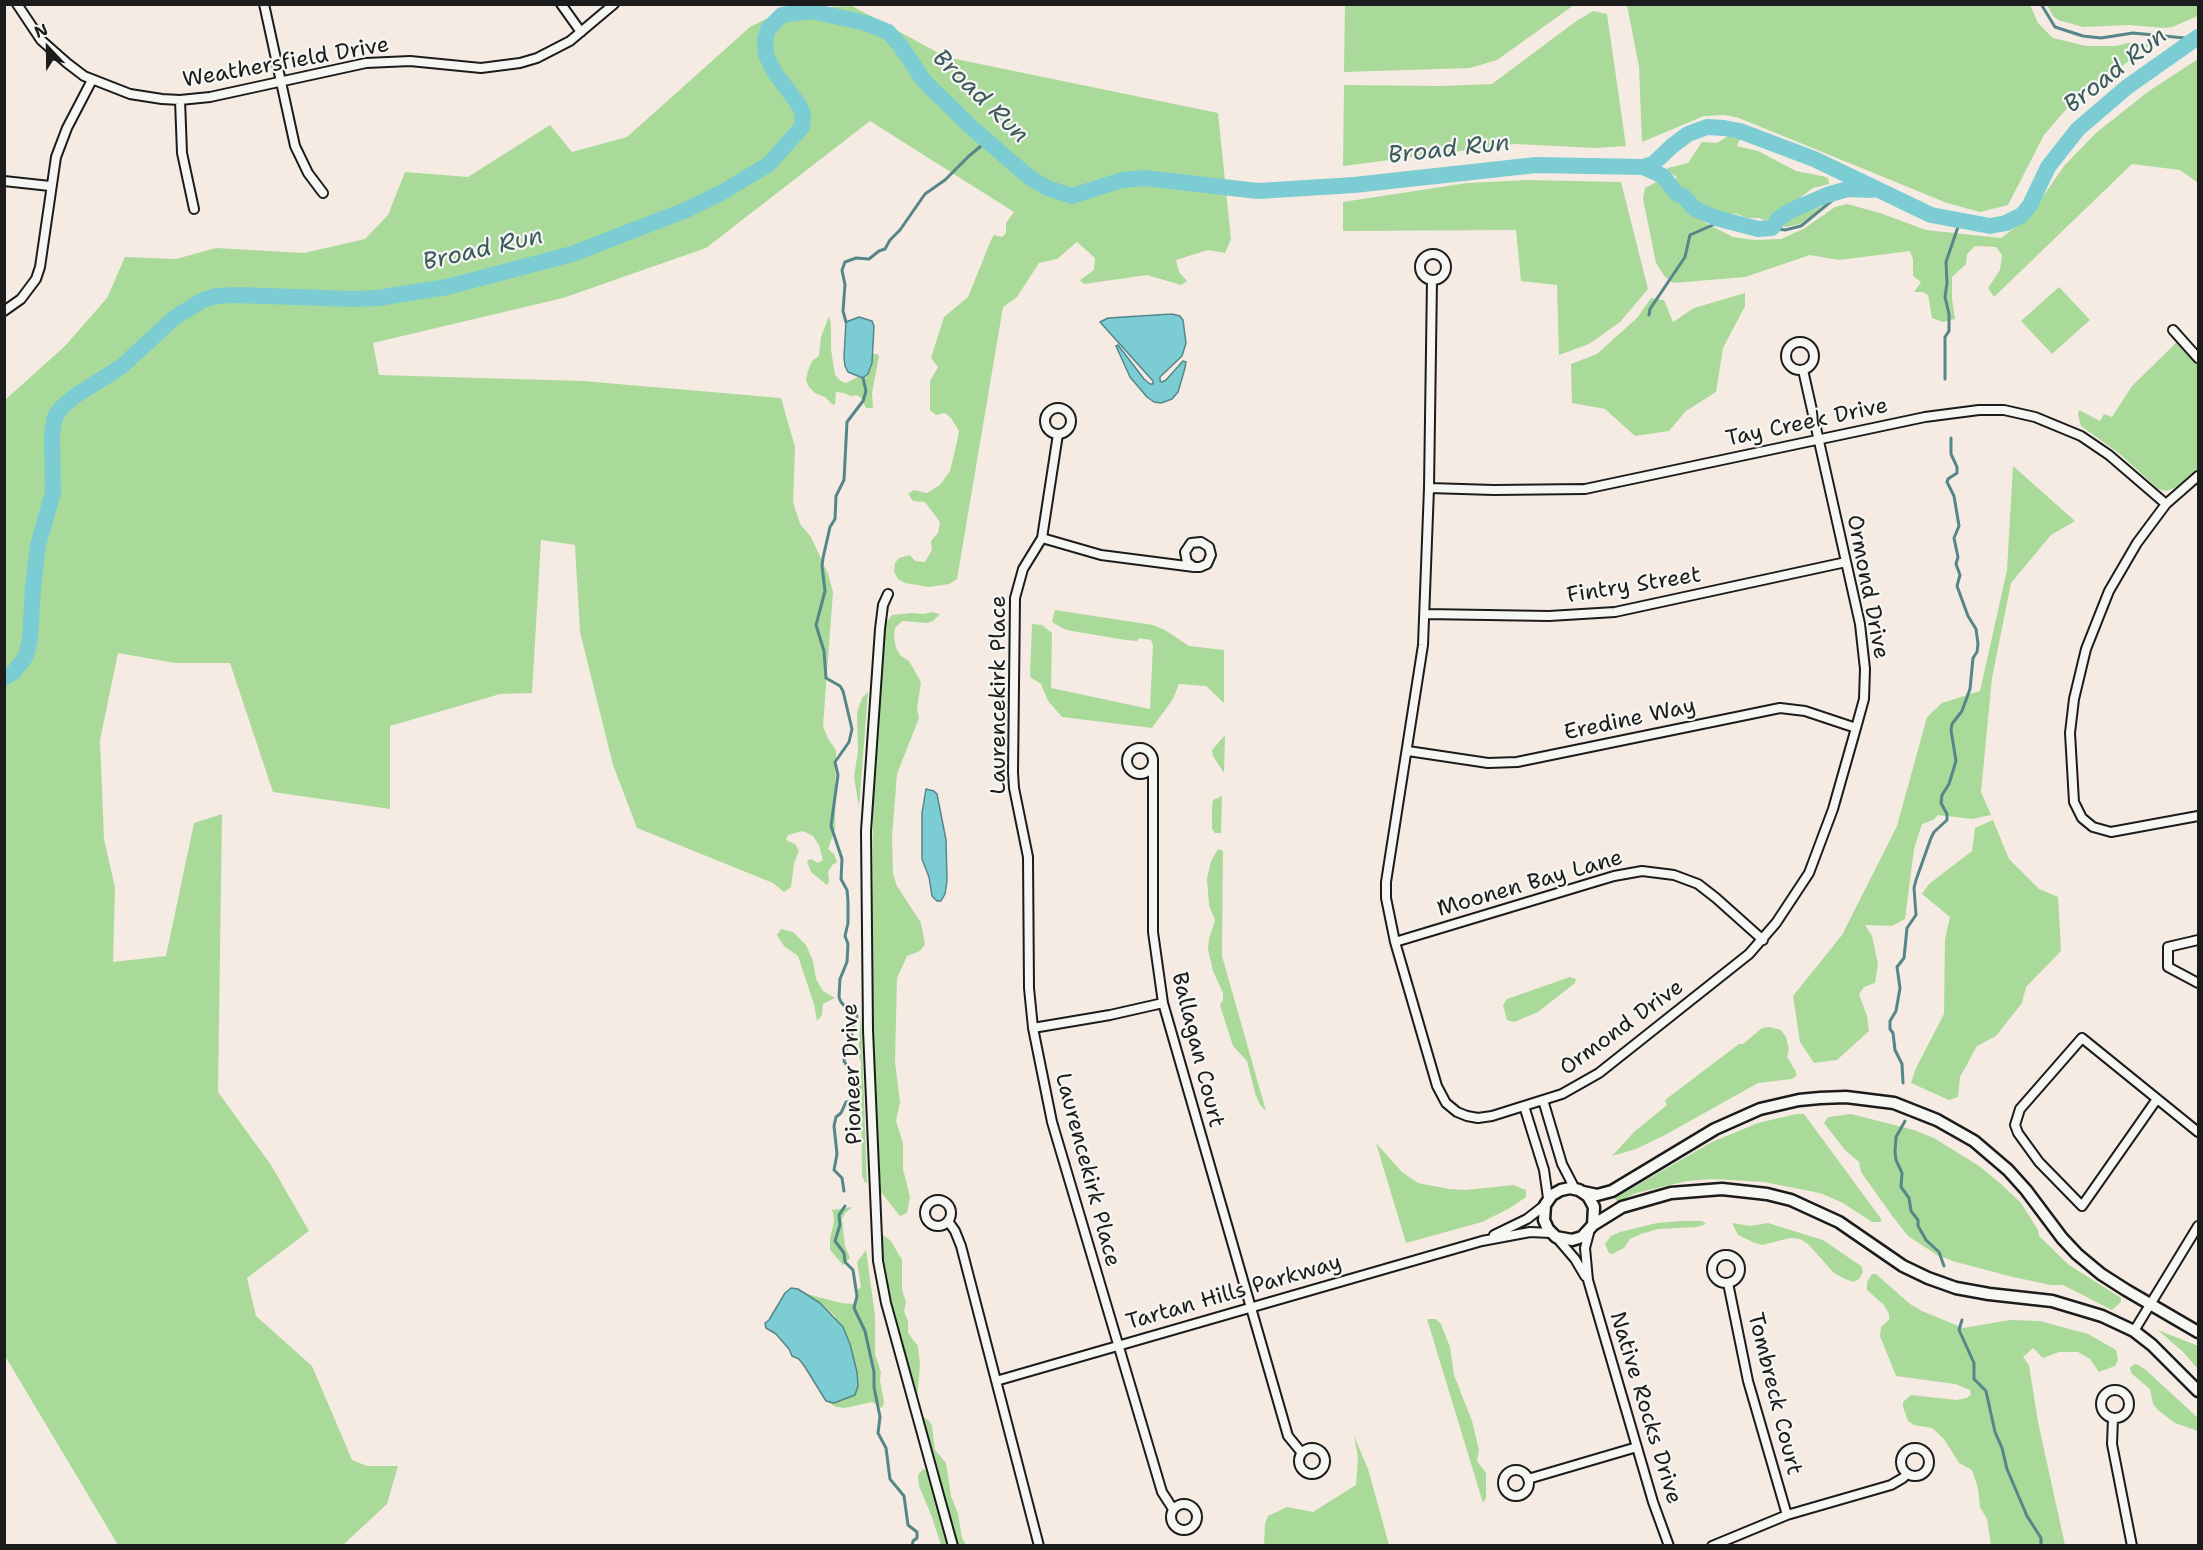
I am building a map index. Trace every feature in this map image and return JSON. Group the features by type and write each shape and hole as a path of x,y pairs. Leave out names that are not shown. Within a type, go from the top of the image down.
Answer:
{"street":[{"name":"Weathersfield Drive","path":"17,4 30,27 54,52 92,80 142,97 180,100 210,97 343,67 385,61 481,68 501,66 537,58 570,41 614,4"},
{"path":"264,4 295,146 301,160 323,193"},
{"path":"561,4 581,32"},
{"path":"4,311 21,299 36,279 40,267 50,186 61,143 92,80"},
{"path":"180,100 182,153 195,209"},
{"path":"4,181 50,186"},
{"name":"Ormond Drive","path":"1432,280 1429,488 1423,645 1386,882 1388,914 1395,942 1442,1098 1457,1112 1478,1118 1492,1116 1572,1090 1599,1073 1733,968 1763,939 1789,905 1809,873 1833,809 1856,728 1863,699 1865,669 1860,624 1803,370"},
{"path":"2173,330 2199,358"},
{"name":"Tay Creek Drive","path":"1429,488 1585,489 1959,411 2004,410 2035,417 2081,436 2109,455 2166,504"},
{"name":"Laurencekirk Place","path":"1058,434 1042,538 1023,569 1017,588 1013,772 1016,802 1028,857 1028,966 1033,1028 1052,1122 1117,1347 1162,1492 1173,1509"},
{"path":"2199,476 2166,504 2122,566 2095,622 2086,649 2074,699 2070,733 2073,798 2082,818 2093,827 2111,832 2199,816"},
{"path":"1042,538 1101,555 1194,567"},
{"name":"Fintry Street","path":"1425,614 1549,616 1615,612 1846,562"},
{"name":"Pioneer Drive","path":"888,594 883,605 880,629 866,831 868,1030 877,1245 886,1303 952,1545"},
{"name":"Eredine Way","path":"1408,751 1488,763 1517,762 1780,708 1805,711 1856,728"},
{"name":"Ballagan Court","path":"1153,759 1153,932 1162,1003 1288,1436 1302,1453"},
{"name":"Moonen Bay Lane","path":"1395,942 1614,876 1642,871 1674,875 1698,884 1763,939"},
{"path":"2199,940 2168,947 2168,967 2199,983"},
{"path":"1033,1028 1110,1016 1162,1003"},
{"path":"2157,1099 2082,1206 2039,1162 2018,1133 2015,1125 2020,1109 2082,1038 2199,1132"},
{"name":"Tartan Hills Parkway","path":"1482,1240 1527,1219 1561,1190 1597,1195 1612,1191 1715,1130 1770,1106 1799,1100 1837,1097 1874,1100 1893,1103 1937,1120 1962,1133 1989,1153 2026,1190 2077,1254 2101,1274 2199,1332"},
{"path":"1543,1100 1562,1164 1579,1191 1594,1207 1592,1227"},
{"path":"1524,1106 1544,1170 1547,1201 1544,1220 1554,1235"},
{"name":"Tartan Hills Parkway","path":"996,1381 1482,1240 1530,1232 1572,1240 1582,1237 1592,1227 1622,1207 1671,1193 1722,1189 1767,1194 1791,1200 1839,1222 1903,1266 1956,1288 2052,1301 2102,1316 2134,1331 2199,1390"},
{"path":"948,1221 961,1246 1040,1545"},
{"path":"2134,1331 2199,1226"},
{"name":"Native Rocks Drive","path":"1592,1227 1585,1248 1588,1280 1653,1502 1669,1545"},
{"name":"Native Rocks Drive","path":"1554,1235 1575,1258 1588,1280"},
{"name":"Tombreck Court","path":"1728,1283 1748,1381 1787,1515"},
{"path":"2113,1418 2112,1444 2132,1545"},
{"path":"1528,1479 1637,1447"},
{"path":"1712,1545 1787,1515 1891,1485 1907,1474"}],"green space":[{"path":"1345,4 1574,5 1497,60 1470,68 1344,72"},
{"path":"1627,5 2030,5 2038,23 2053,38 2086,46 2116,46 2132,42 2150,45 2069,106 2044,135 2008,205 1980,212 1947,203 1739,118 1725,115 1704,116 1642,142 1639,67"},
{"path":"2047,5 2198,5 2198,16 2165,28 2130,25 2083,27 2058,20"},
{"path":"852,6 946,57 1218,113 1231,239 1225,253 1208,250 1176,260 1179,272 1187,281 1181,285 1147,275 1084,284 1080,280 1094,270 1095,258 1077,242 1057,259 1039,263 1017,297 1003,307 957,579 949,584 929,587 905,583 898,579 894,571 895,563 899,558 910,555 915,561 925,562 932,550 931,541 938,533 940,522 925,502 913,501 908,494 914,490 927,493 940,485 950,471 959,431 945,413 936,415 930,410 930,381 938,367 931,358 944,317 968,297 991,240 994,235 1002,237 1006,233 1006,223 1014,212 870,121 706,248 563,298 373,343 379,375 583,381 781,398 795,447 793,502 800,524 811,537 828,574 833,592 823,726 836,750 835,829 828,849 834,854 837,862 828,872 827,885 811,872 807,861 811,859 818,863 823,860 819,845 813,836 803,831 788,835 786,840 795,844 799,851 794,863 791,887 784,892 773,883 637,828 613,765 580,632 575,545 541,540 532,693 500,694 390,726 390,809 273,792 230,663 175,663 118,653 100,740 104,839 115,888 113,962 166,956 194,823 222,814 218,1092 271,1165 309,1231 247,1278 256,1316 312,1366 352,1460 367,1466 398,1466 387,1504 343,1545 118,1545 5,1356 5,400 65,346 107,298 125,257 176,259 216,248 304,253 365,239 388,215 405,172 468,177 550,125 572,152 627,137 750,27 785,9"},
{"path":"1593,11 1607,14 1626,146 1596,148 1515,144 1343,166 1344,85 1492,84"},
{"path":"2198,59 2198,183 2180,170 2132,164 1994,297 1988,288 2000,270 2002,255 1996,247 1975,246 1967,254 1966,264 1952,277 1955,319 1943,322 1932,318 1928,295 1923,292 1914,292 1921,282 1913,276 1913,259 1910,251 1839,260 1810,255 1745,277 1673,283 1665,277 1656,263 1643,199 1645,188 1658,181 1704,222 1733,237 1754,240 1781,239 1805,228 1835,207 1847,204 1926,230 2001,238 2028,218 2064,166 2097,132 2149,91"},
{"path":"1728,136 1740,139 1737,146 1758,151 1796,171 1828,178 1829,184 1813,188 1766,221 1737,214 1712,212 1692,204 1677,185 1676,176 1667,173 1668,168 1688,163 1702,142 1717,143"},
{"path":"1527,180 1621,182 1648,289 1620,322 1589,344 1559,355 1557,285 1521,281 1516,230 1343,231 1343,202 1467,183"},
{"path":"1822,207 1800,224 1785,227 1782,225 1785,220 1796,213"},
{"path":"2059,287 2090,320 2052,354 2021,321"},
{"path":"1745,293 1745,306 1723,348 1716,392 1686,411 1669,431 1635,436 1605,409 1572,403 1571,364 1597,354 1637,318 1651,298 1664,300 1673,322 1694,308"},
{"path":"829,316 835,375 841,381 846,383 858,377 866,378 871,369 872,354 879,356 872,393 873,408 866,408 857,395 850,396 836,392 833,405 809,387 806,380 808,371 812,361 819,356 821,337"},
{"path":"2178,341 2198,364 2198,468 2177,487 2167,491 2158,489 2120,454 2081,426 2078,415 2079,410 2100,421 2104,414 2112,417 2132,386"},
{"path":"2013,466 2075,521 2051,535 2011,583 1992,678 1981,792 1991,815 1972,819 1938,815 1933,820 1922,824 1914,849 1905,919 1892,926 1865,925 1872,936 1878,964 1875,983 1864,987 1859,994 1867,1016 1869,1031 1837,1060 1814,1063 1800,1042 1793,996 1842,935 1897,826 1927,717 1942,703 1980,691 2007,570"},
{"path":"1055,610 1153,625 1189,646 1224,650 1224,703 1206,686 1179,684 1173,699 1152,728 1062,717 1048,701 1041,684 1030,677 1032,624 1042,625 1052,633 1051,688 1150,709 1153,645 1151,640 1139,638 1137,641 1126,640 1066,630 1052,622"},
{"path":"932,612 940,614 927,623 902,621 895,628 894,638 896,648 901,656 909,661 921,682 917,709 919,718 897,774 892,838 893,874 897,886 921,923 925,944 920,951 907,956 897,978 895,1062 900,1102 896,1121 903,1143 903,1169 910,1197 907,1213 900,1216 881,1192 872,1036 873,790 886,623 892,615"},
{"path":"868,692 859,807 854,777 858,751 857,713 862,698"},
{"path":"1225,735 1224,773 1213,756 1212,750"},
{"path":"1222,796 1221,833 1215,833 1212,829 1213,800"},
{"path":"1993,820 2009,859 2039,889 2058,897 2061,951 2026,987 2022,1003 1996,1036 1977,1046 1960,1077 1958,1097 1949,1100 1911,1083 1916,1068 1944,1014 1945,939 1950,917 1922,894 1929,884 1972,851 1975,828"},
{"path":"1218,849 1223,851 1222,956 1266,1111 1260,1105 1255,1093 1247,1061 1233,1046 1220,1005 1223,993 1213,971 1208,949 1215,920 1209,905 1207,879 1211,861"},
{"path":"781,929 793,932 806,945 813,961 816,979 823,991 835,998 823,1004 822,1015 817,1021 814,1004 798,956 784,946 777,935"},
{"path":"1570,977 1576,979 1575,983 1538,1012 1514,1022 1507,1020 1503,1005 1507,999"},
{"path":"861,1014 867,1183 862,1176 861,1062 858,1053"},
{"path":"1770,1027 1781,1030 1786,1037 1789,1050 1787,1057 1796,1076 1792,1079 1758,1083 1665,1135 1636,1149 1612,1156 1634,1132 1667,1105 1665,1100 1762,1028"},
{"path":"1804,1114 1882,1220 1880,1222 1872,1222 1843,1203 1820,1193 1764,1182 1712,1179 1687,1181 1636,1193 1617,1202 1615,1198 1712,1142 1758,1123"},
{"path":"1851,1114 1914,1130 1934,1138 1979,1166 2021,1203 2038,1230 2039,1236 2069,1265 2121,1298 2121,1302 2112,1310 2063,1285 2051,1285 2013,1277 1956,1262 1937,1255 1908,1236 1861,1172 1859,1162 1845,1150 1824,1123 1828,1117"},
{"path":"1376,1143 1402,1172 1418,1183 1466,1190 1513,1185 1526,1190 1526,1197 1482,1222 1406,1243"},
{"path":"853,1207 845,1213 842,1219 845,1246 850,1258 843,1265 830,1250 834,1221 831,1210"},
{"path":"1702,1221 1706,1224 1697,1227 1658,1229 1641,1234 1630,1239 1624,1248 1612,1254 1609,1253 1605,1244 1611,1236 1620,1232 1657,1223"},
{"path":"1732,1223 1750,1226 1768,1223 1823,1240 1861,1266 1863,1272 1859,1279 1853,1282 1834,1273 1808,1244 1800,1239 1790,1238 1762,1245 1738,1235"},
{"path":"882,1234 891,1241 902,1260 902,1290 906,1302 904,1311 908,1321 908,1333 918,1346 920,1364 917,1401 885,1275"},
{"path":"866,1250 875,1316 875,1354 881,1372 884,1402 882,1408 872,1402 845,1408 836,1407 826,1401 834,1402 835,1316 820,1303 803,1293 841,1303 855,1304 856,1291 861,1287 857,1262"},
{"path":"1872,1274 1876,1274 1910,1304 1963,1328 2010,1320 2040,1321 2088,1334 2116,1350 2118,1360 2115,1366 2099,1372 2090,1359 2078,1352 2059,1352 2043,1358 2033,1348 2023,1357 2029,1365 2038,1422 2065,1545 1991,1545 1987,1519 1980,1507 1978,1488 1972,1470 1959,1463 1944,1439 1932,1428 1914,1425 1908,1421 1903,1407 1903,1402 1911,1395 1956,1400 1967,1398 1971,1394 1970,1390 1955,1384 1896,1376 1880,1336 1881,1327 1889,1320 1889,1314 1884,1305 1867,1290 1867,1282"},
{"path":"1427,1319 1436,1319 1441,1324 1450,1347 1454,1375 1472,1421 1479,1450 1477,1461 1486,1473 1486,1498 1483,1503"},
{"path":"2158,1330 2198,1346 2198,1369 2183,1352"},
{"path":"2134,1364 2146,1370 2198,1418 2198,1431 2175,1423 2158,1410 2153,1404 2150,1389 2131,1373 2130,1368"},
{"path":"922,1417 932,1425 935,1450 946,1463 951,1496 966,1545 957,1545"},
{"path":"1354,1436 1368,1469 1389,1545 1264,1545 1265,1524 1268,1516 1287,1507 1313,1512 1356,1485 1358,1457"},
{"path":"923,1469 927,1471 947,1545 941,1545 919,1486 918,1475"}],"water":[{"path":"1172,314 1180,316 1183,320 1186,343 1182,356 1160,377 1160,381 1166,380 1183,361 1186,362 1185,368 1178,392 1172,399 1161,403 1154,402 1130,377 1116,346 1118,345 1144,379 1150,384 1153,384 1153,381 1100,322 1108,318"},
{"path":"859,317 872,321 874,326 872,363 868,374 863,378 848,372 844,357 846,322"},
{"path":"926,789 937,794 946,840 947,881 945,894 941,901 937,901 932,896 929,877 922,859 922,813"},
{"path":"791,1288 798,1289 820,1303 843,1327 857,1372 858,1386 855,1395 834,1403 826,1401 799,1359 792,1356 776,1334 766,1328 765,1323 785,1293"}],"waterway":[{"path":"2041,4 2055,27 2083,36 2101,38 2133,33 2195,39"},
{"name":"Broad Run","path":"4,678 14,672 26,656 30,639 38,545 53,493 52,434 55,417 61,408 75,396 121,367 174,318 203,300 217,296 236,295 378,298 447,287 572,254 686,210 721,193 769,164 802,127 803,114 799,105 775,73 766,55 765,40 768,29 782,15 811,11 866,23 888,32 900,45 924,81 971,127 1029,177 1047,188 1072,196 1122,180 1145,178 1258,191 1354,185 1536,165 1643,167 1653,164 1688,134 1707,127 1740,131 1814,159 1931,215 1990,226 2006,223 2022,215 2030,205 2048,167 2078,129 2127,87 2198,37"},
{"path":"846,322 843,311 845,285 842,270 845,262 856,258 869,259 885,249 925,194 945,180 987,141"},
{"path":"1643,167 1663,176 1677,194 1683,196 1695,209 1716,218 1758,229 1772,228 1779,218 1792,210 1827,195 1848,189 1871,190"},
{"path":"1772,228 1785,230 1801,226 1845,190"},
{"path":"1649,315 1650,309 1685,257 1690,235 1724,220"},
{"path":"1945,379 1945,337 1949,331 1949,314 1945,297 1946,262 1960,221"},
{"path":"844,1191 842,1178 834,1170 837,1154 834,1126 836,1117 841,1113 846,1102 856,1101 859,1094 859,1087 844,1061 845,1051 852,1038 852,1030 857,1017 856,1011 847,1009 839,997 840,979 847,962 848,944 845,936 848,923 848,901 847,890 841,879 842,859 831,826 838,775 835,762 849,742 852,729 843,691 840,686 826,678 824,651 816,625 825,591 823,558 830,527 835,519 836,496 844,480 847,422 863,401 866,391 863,378"},
{"path":"1903,1083 1902,1064 1895,1050 1893,1033 1890,1029 1890,1021 1896,1011 1900,988 1897,967 1904,958 1907,928 1916,915 1914,888 1916,880 1934,832 1947,820 1947,814 1941,803 1956,761 1952,724 1962,711 1970,689 1973,658 1978,644 1976,629 1968,616 1957,586 1960,575 1956,564 1958,557 1954,538 1959,526 1954,496 1947,482 1957,473 1957,467 1951,454 1951,438"},
{"path":"1905,1121 1896,1137 1895,1152 1902,1173 1901,1187 1909,1198 1911,1211 1918,1220 1918,1226 1926,1240 1939,1252 1944,1266"},
{"path":"845,1206 839,1215 840,1225 835,1241 844,1253 845,1262 853,1270 857,1296 854,1308 865,1331 874,1372 874,1387 880,1417 878,1433 886,1448 890,1479 904,1496 908,1525 917,1532 917,1538 913,1541 912,1546"},
{"path":"1962,1320 1959,1330 1974,1363 1974,1379 1986,1391 1995,1432 2007,1469 2027,1516 2041,1538 2041,1546"}]}
